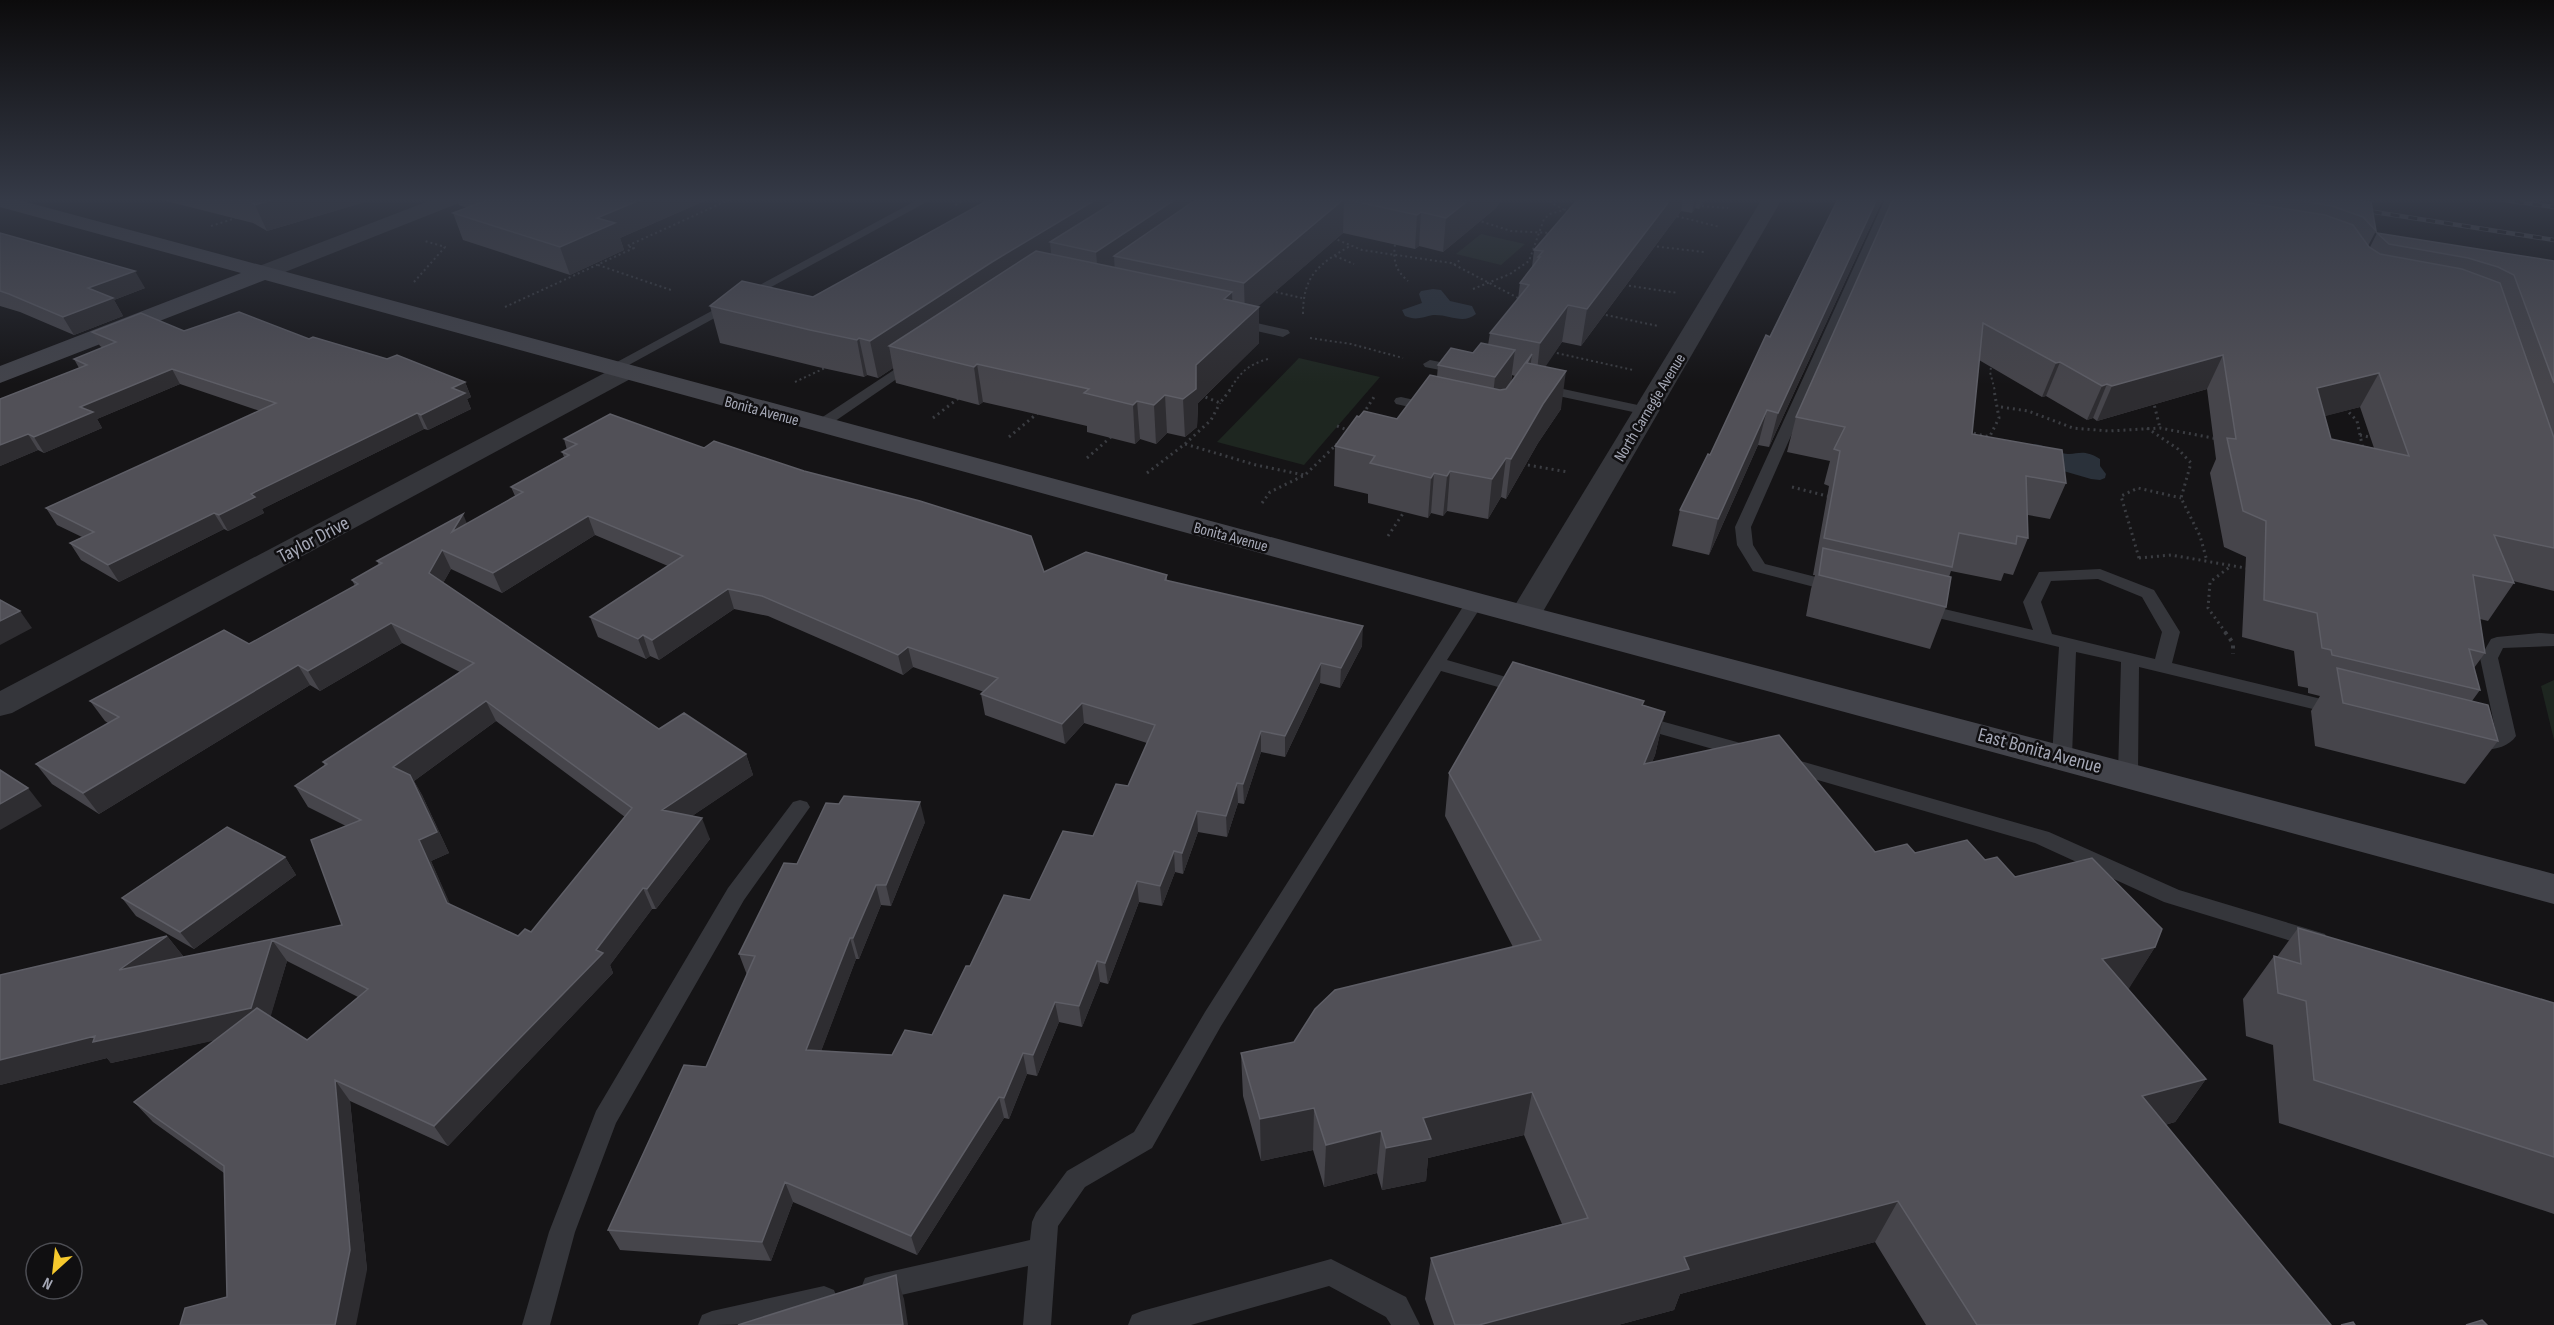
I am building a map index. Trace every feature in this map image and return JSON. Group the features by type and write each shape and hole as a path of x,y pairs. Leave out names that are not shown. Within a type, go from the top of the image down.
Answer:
{"main road":[{"name":"Bonita Avenue","path":"218,261 1525,615"},
{"path":"0,375 262,273"},
{"name":"East Bonita Avenue","path":"1525,615 2554,888"}],"street":[{"path":"262,273 293,261"},
{"name":"North Carnegie Avenue","path":"1525,615 1736,261"},
{"name":"Taylor Drive","path":"0,705 618,371"}],"lane":[{"path":"618,371 816,261"},
{"path":"1858,593 1759,567 1745,545 1743,527 1862,261"},
{"path":"1225,320 1283,333"},
{"path":"820,425 924,355"},
{"path":"1430,364 1472,373"},
{"path":"1523,384 1647,411"},
{"path":"1401,401 1451,412"},
{"path":"2043,637 2032,602 2045,576 2100,574 2148,594 2171,632 2163,665"},
{"path":"1037,1325 1045,1222 1076,1179 1143,1140 1213,1019 1439,664 1475,602"},
{"path":"1904,604 2163,665 2349,712"},
{"path":"2462,740 2486,744 2506,736 2489,658 2497,643 2554,640"},
{"path":"2062,756 2068,643"},
{"path":"2128,774 2130,658"},
{"path":"1439,664 1539,693"},
{"path":"1619,716 2042,837 2172,896 2339,946"},
{"path":"536,1325 562,1232 605,1119 736,894 800,807"},
{"path":"712,1325 1043,1250"},
{"path":"1142,1325 1331,1272 1396,1307 1406,1325"}],"path":[{"path":"413,283 433,261"},
{"path":"505,307 607,261"},
{"path":"1147,473 1185,444 1211,420 1220,403 1231,391 1241,369 1252,363 1282,354 1307,327 1302,298 1306,281 1318,266 1326,261"},
{"path":"1347,261 1354,264"},
{"path":"1393,261 1397,273 1408,281"},
{"path":"1435,261 1454,264 1474,273 1524,301 1519,307"},
{"path":"1454,264 1458,261"},
{"path":"1473,289 1490,283 1529,261"},
{"path":"1525,264 1535,266"},
{"path":"598,265 671,291"},
{"path":"1618,284 1686,294"},
{"path":"1269,291 1302,298"},
{"path":"1591,312 1666,328"},
{"path":"1283,333 1351,344 1407,359 1402,368"},
{"path":"1548,351 1639,371"},
{"path":"1983,447 1994,434 2001,407 1989,370 1993,361"},
{"path":"795,382 830,366"},
{"path":"1362,416 1379,389"},
{"path":"1196,393 1220,403"},
{"path":"933,418 965,394"},
{"path":"2147,395 2154,401 2160,428"},
{"path":"2339,402 2356,421 2363,454"},
{"path":"2001,407 2028,411 2073,428 2109,431 2160,428 2218,439"},
{"path":"1009,437 1043,409"},
{"path":"1337,426 1360,434"},
{"path":"1262,503 1270,492 1305,475 1353,427"},
{"path":"2146,428 2178,449 2191,463 2181,498 2200,536 2207,561"},
{"path":"1957,430 1990,438"},
{"path":"1087,458 1117,432"},
{"path":"2360,435 2383,440"},
{"path":"1185,444 1256,465 1305,475"},
{"path":"1515,463 1576,474"},
{"path":"1765,479 1834,498"},
{"path":"2139,558 2121,496 2138,488 2181,498"},
{"path":"1388,536 1406,508"},
{"path":"2121,583 2139,558 2170,555 2260,571"},
{"path":"2232,566 2210,582 2208,608 2233,643 2236,684"}],"shaded area":[{"path":"1484,261 1506,261 1501,265"},
{"path":"1441,290 1450,301 1472,306 1476,314 1466,319 1439,315 1416,318 1405,316 1402,310 1422,303 1419,294 1421,291"},
{"path":"1299,358 1380,377 1304,465 1217,442"},
{"path":"2034,444 2062,453 2093,455 2100,459 2100,466 2106,474 2105,478 2091,479 2060,470 2026,447"},
{"path":"2554,680 2554,740 2541,686"}],"building":[{"path":"0,261 99,261 135,271 88,288 113,298 63,317 0,291"},
{"path":"878,261 994,261 870,341 810,330 710,306 742,281 813,297"},
{"path":"1021,261 1083,261 1232,292 1224,299 1259,307 1196,365 1196,389 1183,399 1165,395 1154,405 1137,401 1133,405 1084,393 1089,389 977,364 974,367 889,346"},
{"path":"1137,261 1270,261 1244,283"},
{"path":"1537,261 1624,261 1587,309 1568,305 1540,343 1490,333 1529,285 1520,283"},
{"path":"1808,261 1848,261 1778,413 1767,410 1718,519 1680,510 1708,454 1710,455 1766,335 1770,337"},
{"path":"1865,261 2417,261 2462,269 2500,283 2554,438 2554,548 2494,535 2514,583 2473,575 2485,653 2469,649 2480,690 2332,655 2331,650 2322,648 2317,613 2264,600 2266,521 2243,511 2227,438 2236,439 2223,355 2112,386 2107,384 2102,386 1983,323 1972,434 2062,450 2066,483 2026,476 2028,538 2017,536 2016,544 1959,533 1952,567 1824,538 1840,451 1834,449 1845,427 1796,417","holes":["2379,373 2409,456 2331,439 2317,388"]},
{"path":"2477,261 2554,261 2554,383 2514,275"},
{"path":"239,312 309,339 313,337 387,359 397,355 465,382 452,388 465,393 421,415 417,413 251,494 255,497 219,515 214,513 108,565 70,543 94,532 46,508 276,403 172,369 80,407 93,412 34,437 28,434 0,445 0,399 87,365 74,359 116,342 92,332 141,313 184,331"},
{"path":"1481,343 1515,350 1495,377 1438,365 1451,348 1473,353"},
{"path":"1532,354 1527,363 1566,371 1543,404 1511,459 1506,458 1492,479 1450,471 1447,476 1434,473 1431,478 1370,463 1375,456 1335,446 1357,416 1359,417 1364,411 1397,419 1430,375 1500,390 1506,389"},
{"path":"610,414 704,448 714,441 804,471 920,501 1031,536 1044,572 1086,552 1167,575 1165,580 1363,626 1341,668 1321,663 1285,736 1261,731 1243,784 1237,783 1226,816 1197,811 1182,853 1174,851 1160,886 1137,881 1105,963 1097,961 1079,1006 1055,1002 1033,1055 1023,1053 1004,1098 999,1097 911,1236 785,1182 762,1242 608,1230 684,1065 706,1067 755,956 739,954 784,863 797,864 826,803 839,804 844,796 920,802 886,885 876,885 853,938 850,938 806,1050 892,1055 905,1030 932,1035 966,966 970,966 1004,895 1030,900 1063,831 1093,836 1116,784 1128,786 1155,725 1082,703 1062,724 981,694 998,678 908,647 898,655 762,596 728,589 652,640 643,635 638,639 590,617 683,556 588,516 493,573 442,550 429,573 659,729 684,713 746,754 662,810 702,818 647,889 643,888 596,950 603,953 434,1126 335,1080 350,1250 335,1325 180,1325 185,1308 227,1297 224,1166 134,1102 257,1008 307,1040 368,989 272,940 251,1008 93,1042 95,1036 0,1060 0,975 167,936 119,970 342,925 311,840 361,820 295,786 327,764 323,762 474,663 391,623 308,671 298,665 83,793 36,764 119,717 90,701 224,630 249,644 358,584 352,580 382,563 377,561 463,514 452,532 523,492 511,487 569,455 562,452 577,444 564,439","holes":["486,701 632,808 531,932 525,929 518,936 447,903 419,840 437,832 410,775 393,767"]},
{"path":"1823,548 1951,577 1946,607 1819,575"},
{"path":"0,600 20,611 0,621"},
{"path":"1513,662 1644,701 1642,705 1665,712 1644,764 1779,735 1875,852 1907,844 1915,853 1967,840 1985,860 1997,857 2015,877 2092,858 2162,929 2155,947 2102,959 2206,1079 2142,1096 2331,1325 1977,1325 1898,1201 1684,1257 1689,1269 1479,1325 1455,1325 1431,1258 1588,1218 1532,1092 1423,1118 1431,1139 1386,1148 1381,1131 1326,1145 1314,1108 1260,1119 1241,1053 1294,1042 1315,1009 1335,990 1541,940 1449,773"},
{"path":"2337,668 2488,705 2498,741 2343,703"},
{"path":"0,770 28,788 0,804"},
{"path":"227,827 285,857 180,932 122,898"},
{"path":"2298,928 2554,1003 2554,1157 2314,1080 2306,1001 2278,993 2274,956 2301,964"},
{"path":"896,1275 903,1325 738,1325"},
{"path":"2482,1320 2487,1325 2466,1325"}]}
